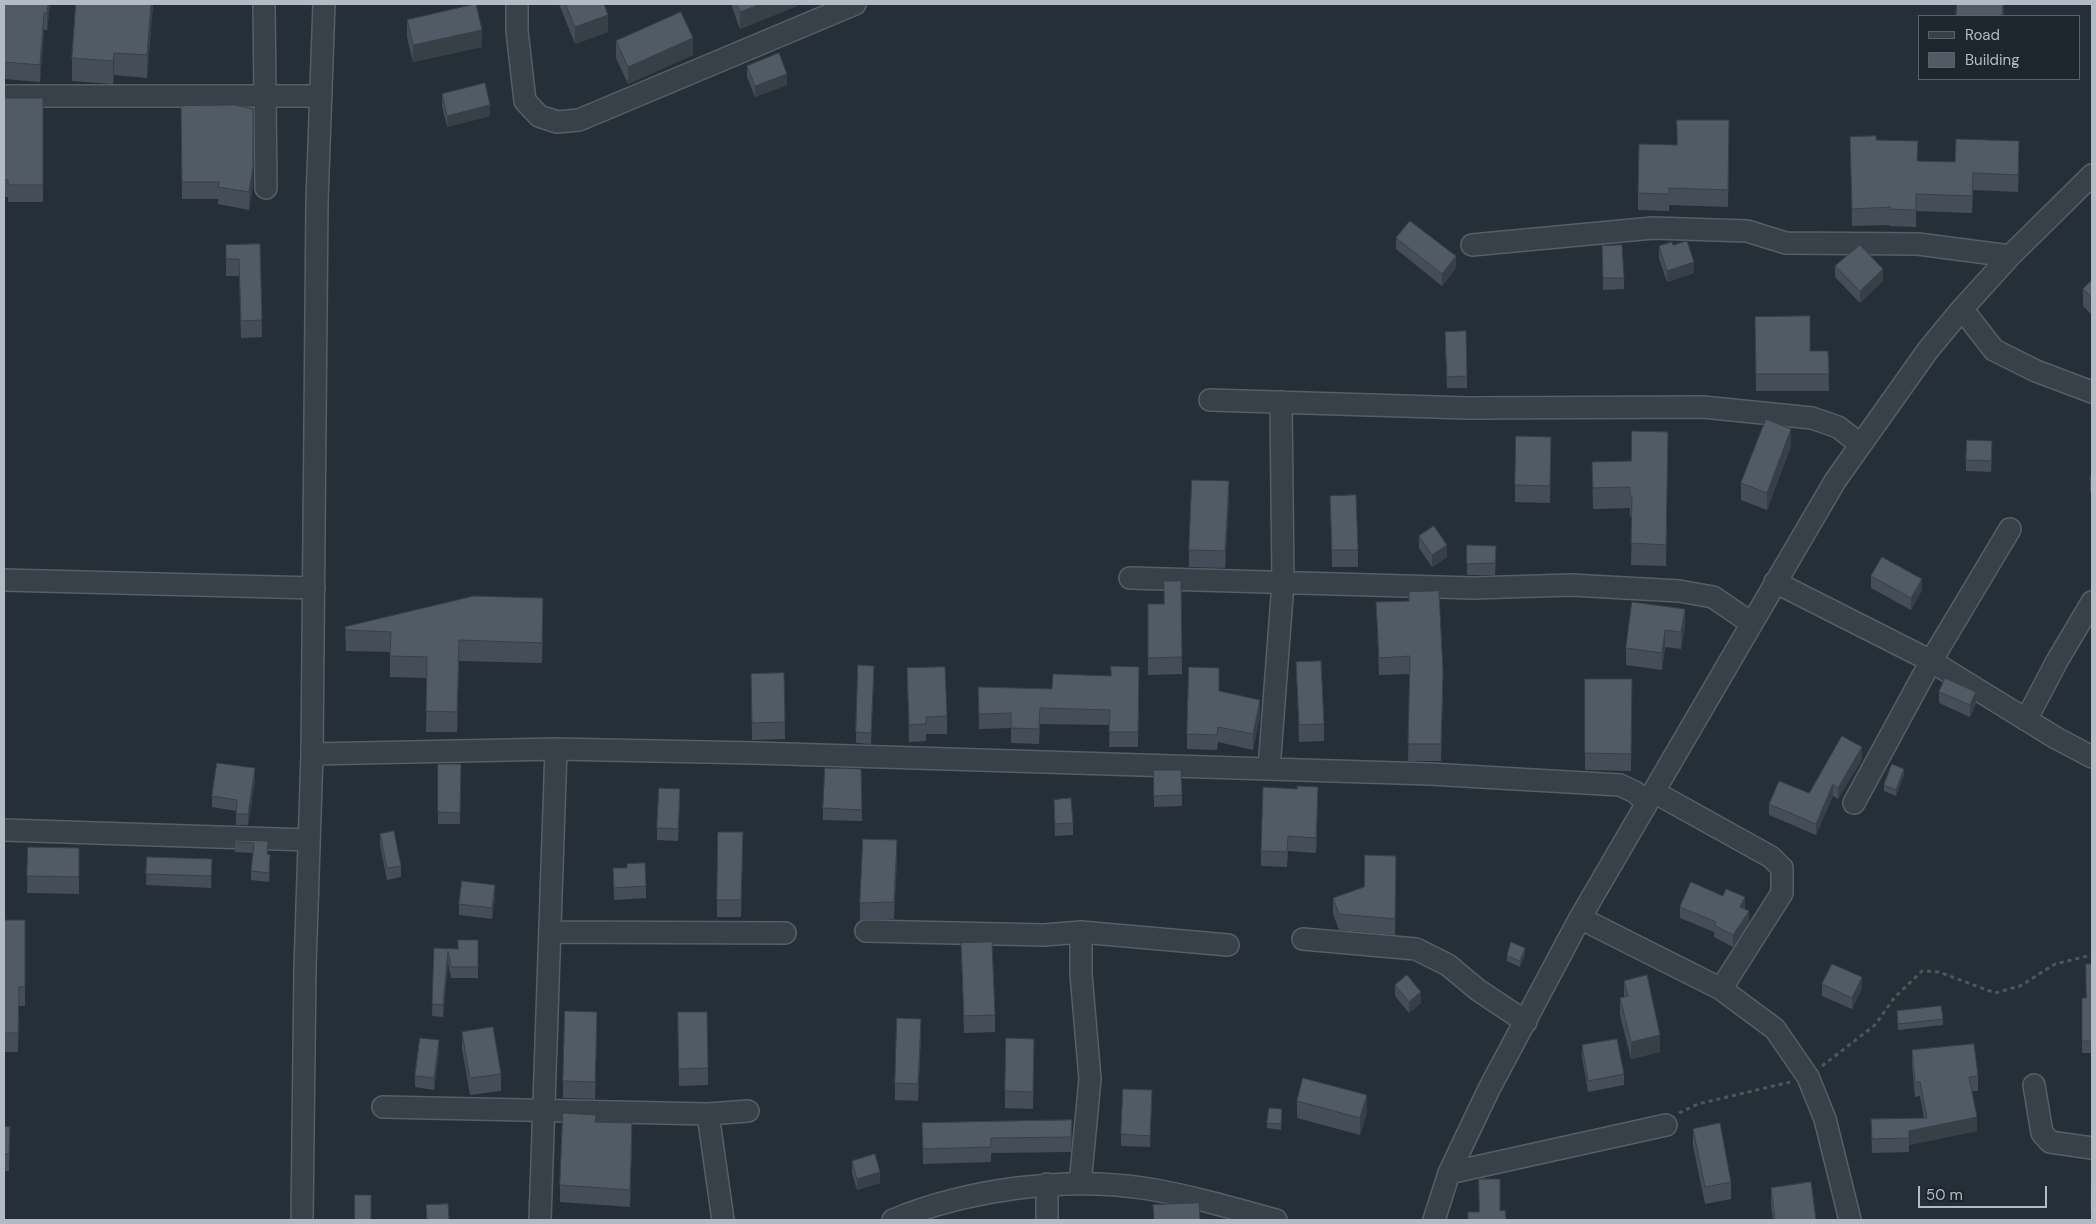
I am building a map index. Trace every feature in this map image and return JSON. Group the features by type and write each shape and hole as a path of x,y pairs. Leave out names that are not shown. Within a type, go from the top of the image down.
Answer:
{"street":[{"path":"264,4 266,188"},
{"path":"302,1220 312,754 321,96 324,4"},
{"path":"518,4 517,31 526,101 540,116 557,122 578,120 856,4"},
{"path":"4,96 321,96"},
{"path":"1434,1220 1450,1173 1489,1089 1580,918 1835,481 1928,350 1962,309 2010,256 2092,175"},
{"path":"1472,245 1653,228 1747,231 1786,243 1918,244 2010,256"},
{"path":"1962,309 1994,350 2036,371 2092,392"},
{"path":"1210,400 1467,408 1703,407 1812,418 1838,427 1860,444"},
{"path":"1269,769 1283,583 1281,402"},
{"path":"1854,803 1932,661 2010,529"},
{"path":"1130,578 1473,588 1571,584 1679,590 1713,597 1751,623"},
{"path":"4,580 314,588"},
{"path":"1775,582 1932,661 2026,720 2092,757"},
{"path":"2026,720 2057,661 2092,602"},
{"path":"312,754 556,749 1430,774 1620,785 1650,797 1771,857 1782,868 1782,893 1721,989"},
{"path":"540,1220 556,749"},
{"path":"4,830 309,840"},
{"path":"1580,918 1721,989 1775,1029 1808,1077 1825,1119 1850,1220"},
{"path":"866,931 1044,934 1081,932 1228,945"},
{"path":"550,932 785,933"},
{"path":"1080,1184 1090,1079 1081,974 1081,932"},
{"path":"1303,939 1416,949 1448,965 1478,990 1526,1022"},
{"path":"2034,1085 2042,1133 2050,1142 2092,1148"},
{"path":"382,1107 708,1114 748,1110"},
{"path":"708,1114 723,1220"},
{"path":"1450,1173 1666,1125"},
{"path":"1047,1184 1047,1220"},
{"path":"893,1220 940,1203 1047,1184 1142,1188 1228,1214 1276,1220"}],"path":[{"path":"1666,1125 1680,1111 1698,1104 1808,1077 1875,1025 1894,998 1922,971 1939,972 1994,993 2020,986 2055,964 2092,955"}],"building":[{"path":"4,4 48,4 47,13 44,13 40,65 4,62"},
{"path":"76,4 151,4 147,55 114,53 113,61 72,58"},
{"path":"476,4 482,30 413,45 407,20"},
{"path":"566,4 604,4 608,15 575,27"},
{"path":"737,4 761,4 740,12"},
{"path":"1957,4 2003,4 2002,15 1956,15"},
{"path":"681,12 693,38 628,67 616,41"},
{"path":"779,53 787,74 755,86 747,66"},
{"path":"485,83 490,105 447,116 442,94"},
{"path":"4,98 43,98 43,185 8,185 8,180 4,180"},
{"path":"234,105 253,109 253,167 249,192 218,187 219,182 182,182 181,106"},
{"path":"1677,120 1729,120 1728,190 1669,188 1669,194 1638,193 1639,144 1677,145"},
{"path":"1876,136 1876,140 1918,141 1917,161 1955,162 1956,139 2019,141 2018,175 1973,173 1972,196 1916,194 1916,210 1889,209 1891,207 1852,209 1850,137"},
{"path":"1410,221 1456,256 1442,274 1396,238"},
{"path":"1687,241 1694,262 1667,271 1659,246 1672,242 1673,245"},
{"path":"260,244 262,320 241,321 239,259 226,259 226,245"},
{"path":"1622,245 1624,278 1603,278 1602,246"},
{"path":"1860,245 1883,269 1860,291 1835,266"},
{"path":"2092,280 2092,298 2083,289"},
{"path":"1810,316 1810,351 1828,351 1829,374 1756,374 1755,317"},
{"path":"1466,331 1467,376 1447,377 1445,332"},
{"path":"1766,419 1791,429 1767,493 1741,483"},
{"path":"1632,431 1668,432 1666,545 1631,543 1632,496 1630,496 1630,487 1593,488 1592,462 1631,461"},
{"path":"1516,436 1551,437 1550,486 1515,485"},
{"path":"1967,440 1992,441 1991,461 1966,460"},
{"path":"1192,480 1229,481 1225,551 1189,550"},
{"path":"1356,495 1358,550 1332,550 1330,496"},
{"path":"1434,526 1447,545 1432,555 1419,536"},
{"path":"1467,545 1496,546 1495,563 1467,564"},
{"path":"1882,557 1922,579 1911,598 1871,576"},
{"path":"1164,581 1181,581 1182,657 1148,658 1148,604 1164,604"},
{"path":"1439,591 1443,672 1441,744 1408,744 1410,656 1379,658 1376,602 1409,601 1409,592"},
{"path":"474,596 543,598 542,643 459,640 457,712 426,711 427,657 390,656 391,632 346,630 345,627"},
{"path":"1632,602 1685,609 1681,632 1665,630 1662,653 1626,648"},
{"path":"1321,661 1324,724 1299,725 1296,662"},
{"path":"858,665 874,666 871,733 856,732"},
{"path":"1111,666 1139,667 1138,732 1109,732 1110,710 1040,708 1039,729 1011,728 1011,713 979,714 978,687 1052,689 1053,674 1111,676"},
{"path":"945,667 947,716 926,717 926,724 909,725 907,668"},
{"path":"1189,667 1219,668 1219,691 1260,700 1253,734 1218,727 1217,735 1187,734"},
{"path":"784,673 785,722 752,723 751,674"},
{"path":"1945,678 1976,692 1970,705 1939,692"},
{"path":"1585,679 1632,679 1631,754 1585,753"},
{"path":"1842,736 1862,747 1838,788 1833,784 1816,824 1769,804 1779,781 1809,793"},
{"path":"217,763 255,768 248,814 236,814 237,800 212,796"},
{"path":"438,764 461,764 460,813 438,812"},
{"path":"1892,764 1904,769 1896,790 1884,785"},
{"path":"825,768 861,769 862,810 823,808"},
{"path":"1154,770 1181,770 1182,795 1154,796"},
{"path":"1297,786 1318,787 1316,838 1288,836 1287,852 1261,851 1263,787 1297,789"},
{"path":"659,788 680,789 678,829 657,828"},
{"path":"1071,798 1073,823 1055,824 1054,800"},
{"path":"394,831 401,866 387,868 380,834"},
{"path":"718,832 743,832 741,900 717,900"},
{"path":"863,839 897,840 894,902 860,903"},
{"path":"235,840 268,841 267,854 270,855 269,873 251,871 254,843 235,842"},
{"path":"28,847 79,848 79,877 27,876"},
{"path":"1365,855 1396,856 1395,919 1339,914 1333,898 1364,887"},
{"path":"147,857 212,859 211,876 146,874"},
{"path":"645,863 646,886 614,888 613,868 627,868 627,864"},
{"path":"462,881 495,885 492,908 459,904"},
{"path":"1691,882 1723,896 1726,889 1745,897 1740,907 1749,911 1733,935 1714,925 1716,922 1680,907"},
{"path":"4,920 25,920 25,987 19,987 18,1033 4,1033"},
{"path":"458,940 478,940 478,967 451,967 448,951 443,1005 432,1004 434,948 458,949"},
{"path":"992,942 995,1015 964,1016 961,943"},
{"path":"1511,942 1525,948 1520,961 1507,956"},
{"path":"1832,964 1862,977 1852,998 1822,984"},
{"path":"2086,964 2092,964 2092,1041 2082,1041 2082,998 2086,998"},
{"path":"1407,975 1421,992 1409,1002 1395,985"},
{"path":"1647,975 1660,1035 1631,1042 1620,998 1628,996 1624,981"},
{"path":"1941,1006 1943,1019 1898,1024 1897,1011"},
{"path":"565,1011 597,1012 595,1082 563,1081"},
{"path":"678,1012 707,1012 708,1068 679,1069"},
{"path":"897,1018 921,1019 918,1084 895,1083"},
{"path":"493,1027 501,1074 470,1078 462,1032"},
{"path":"420,1038 439,1040 434,1078 415,1076"},
{"path":"1006,1038 1034,1039 1033,1092 1005,1091"},
{"path":"1617,1039 1624,1074 1588,1081 1582,1045"},
{"path":"1974,1044 1978,1076 1969,1077 1977,1117 1909,1131 1909,1138 1872,1139 1871,1119 1927,1118 1920,1082 1915,1082 1912,1050"},
{"path":"1303,1078 1367,1095 1360,1118 1297,1101"},
{"path":"1123,1089 1152,1090 1150,1136 1121,1134"},
{"path":"1269,1108 1282,1109 1281,1124 1267,1123"},
{"path":"563,1113 596,1115 595,1122 632,1123 630,1190 560,1185"},
{"path":"1072,1120 1071,1137 991,1138 991,1147 923,1149 922,1123"},
{"path":"1720,1123 1731,1182 1705,1187 1693,1129"},
{"path":"4,1126 10,1127 9,1154 4,1154"},
{"path":"875,1154 880,1172 857,1179 852,1161"},
{"path":"2092,1163 2092,1210 2091,1210"},
{"path":"1479,1179 1500,1179 1500,1211 1505,1210 1506,1220 1468,1220 1468,1212 1479,1212"},
{"path":"1811,1182 1816,1220 1775,1220 1771,1188"},
{"path":"355,1195 371,1195 371,1220 355,1220"},
{"path":"1199,1203 1200,1220 1154,1220 1153,1205"},
{"path":"448,1204 449,1220 427,1220 426,1205"}]}
